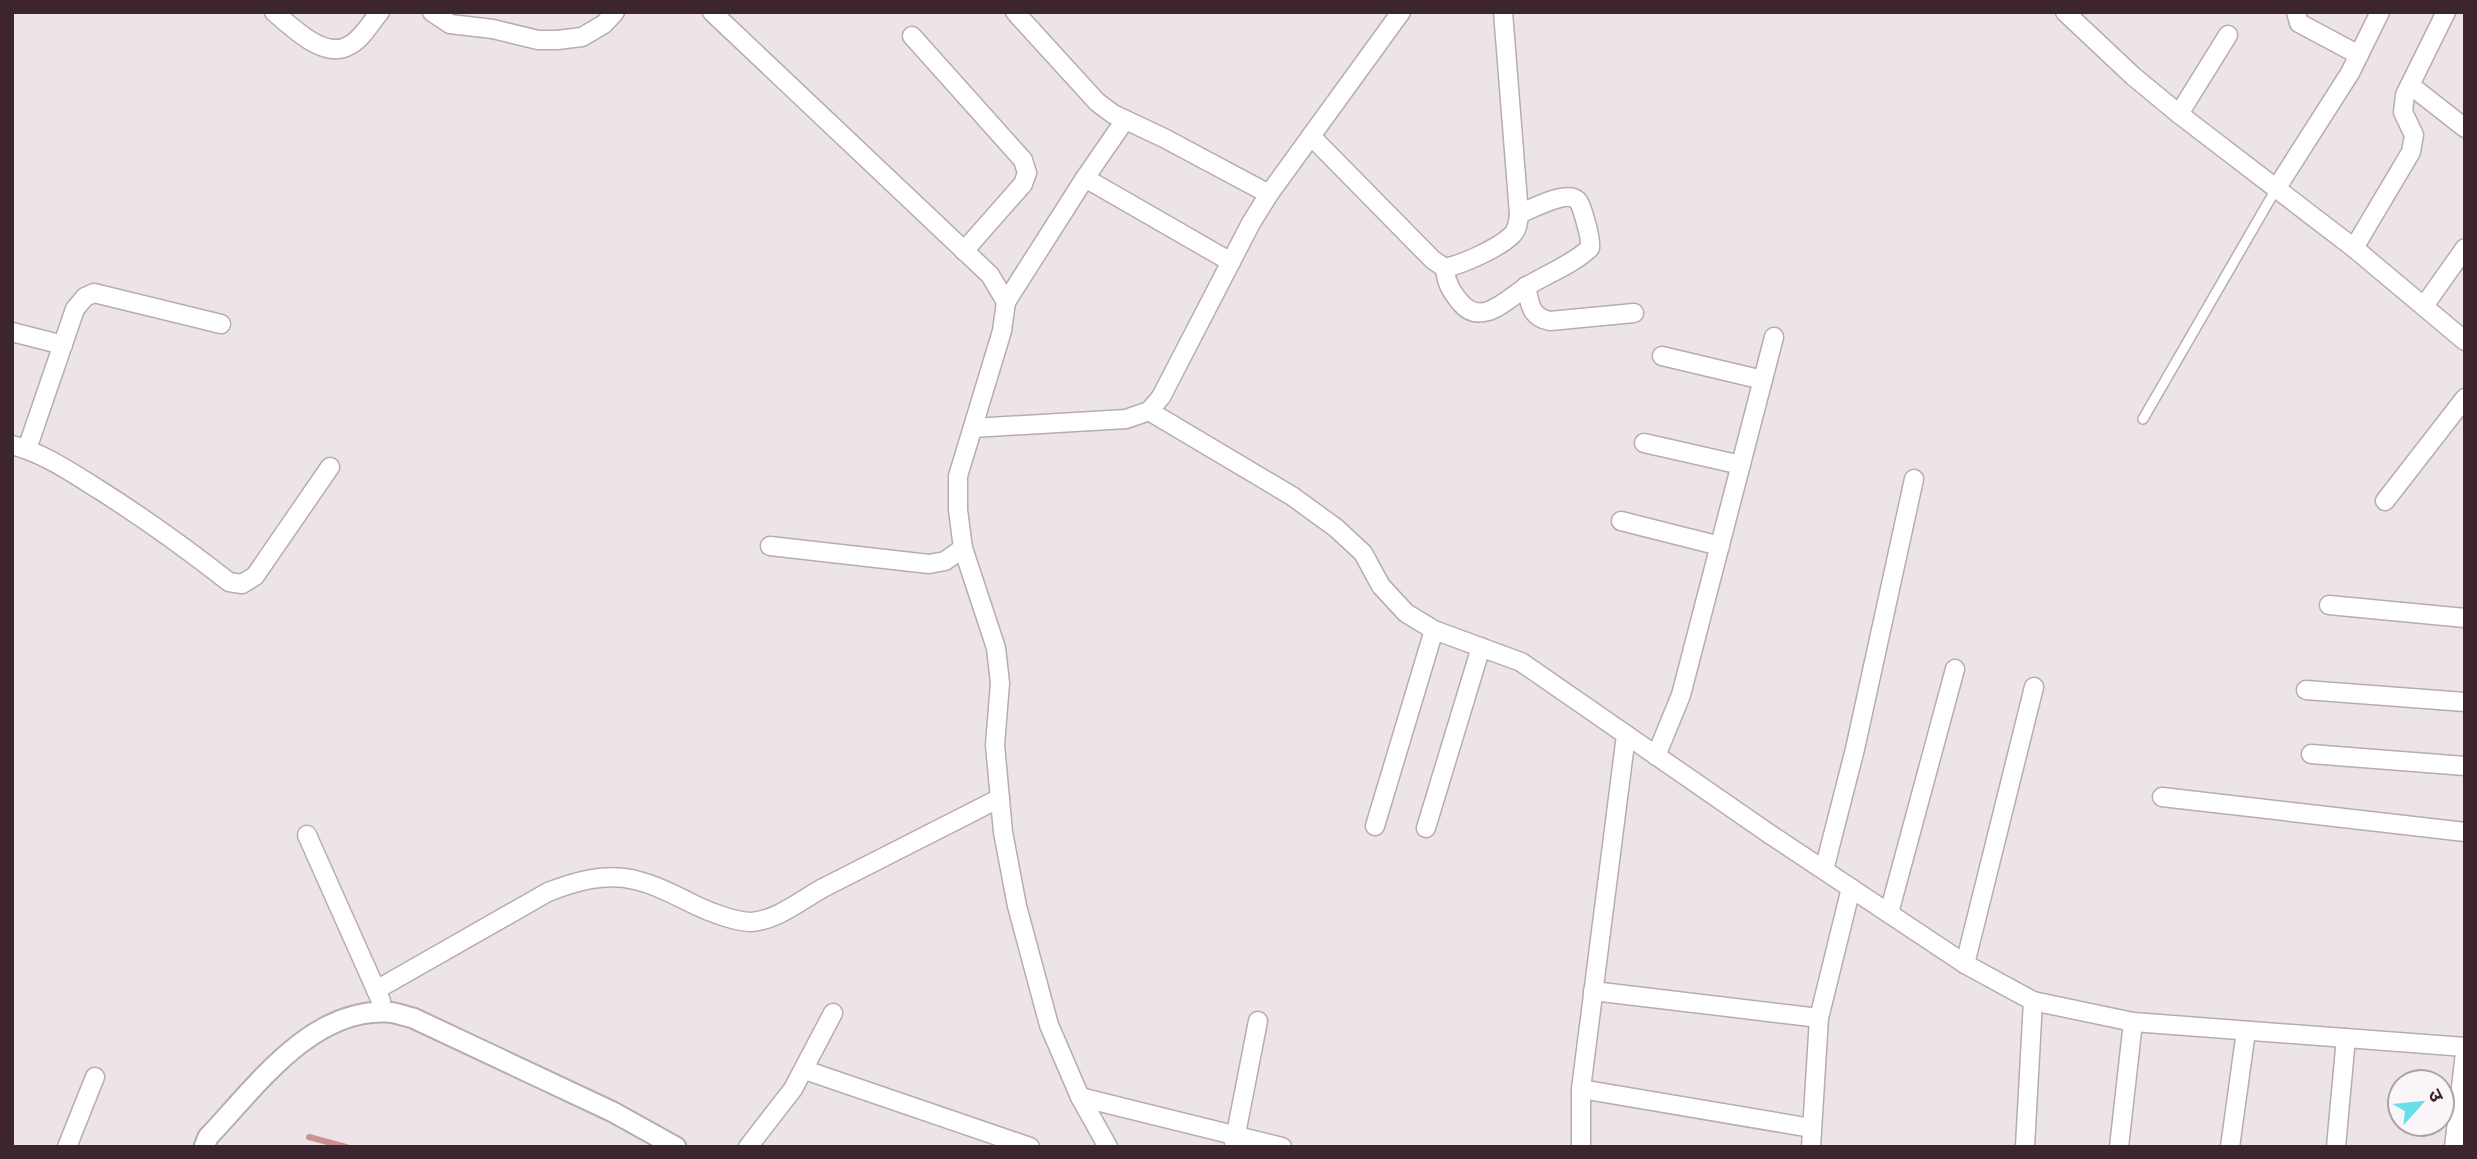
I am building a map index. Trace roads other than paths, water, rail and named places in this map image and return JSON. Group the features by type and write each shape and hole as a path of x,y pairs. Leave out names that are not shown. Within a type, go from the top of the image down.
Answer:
{"street":[{"path":"274,12 297,32 324,47 339,50 352,45 380,12"},
{"path":"432,12 450,24 493,29 538,40 582,37 604,24 615,12"},
{"path":"712,12 990,275 1006,302"},
{"path":"1015,12 1097,102 1125,120 1273,190"},
{"path":"973,428 1126,419 1149,411 1161,397 1231,262 1273,190 1401,12"},
{"path":"1446,268 1475,257 1511,236 1517,228 1519,214 1503,12"},
{"path":"2064,12 2179,114 2354,248 2465,341"},
{"path":"2296,12 2299,23 2359,55"},
{"path":"2276,189 2350,73 2380,12"},
{"path":"2354,248 2411,152 2414,135 2403,112 2405,95 2446,12"},
{"path":"2179,114 2228,36"},
{"path":"912,37 1023,160 1027,173 1023,184 964,251"},
{"path":"2410,85 2465,128"},
{"path":"1108,1147 1080,1097 1049,1025 1017,906 1003,832 995,745 1000,683 996,648 963,548 958,510 958,476 1002,331 1006,302 1085,177 1125,120"},
{"path":"1311,136 1433,260 1446,268"},
{"path":"1085,177 1231,262"},
{"path":"1446,268 1446,281 1450,290 1464,307 1476,313 1489,312 1526,286 1590,248 1591,240 1580,203 1574,198 1566,196 1519,214"},
{"path":"2424,306 2465,248"},
{"path":"1526,286 1533,313 1541,319 1550,321 1634,313"},
{"path":"221,324 94,293 85,297 75,309 63,345 20,447 79,477 134,512 229,582 242,584 255,576 330,467"},
{"path":"12,332 63,345"},
{"path":"1656,756 1681,695 1774,337"},
{"path":"1662,356 1763,380"},
{"path":"2385,501 2465,398"},
{"path":"1149,411 1292,496 1336,528 1363,553 1381,586 1406,613 1434,630 1521,662 1965,964 2033,1001 2133,1022 2465,1047"},
{"path":"1644,443 1741,466"},
{"path":"1824,870 1855,749 1914,479"},
{"path":"1621,521 1720,546"},
{"path":"770,546 929,564 945,561 963,548"},
{"path":"2329,605 2465,618"},
{"path":"1375,826 1434,630"},
{"path":"1426,828 1481,647"},
{"path":"1889,913 1955,670"},
{"path":"1965,964 2034,687"},
{"path":"2306,690 2465,702"},
{"path":"1580,1147 1581,1089 1626,735"},
{"path":"2311,754 2465,766"},
{"path":"2162,797 2465,832"},
{"path":"376,990 548,892 573,882 614,875 644,881 709,912 750,922 777,915 819,890 1000,798"},
{"path":"307,835 387,1012"},
{"path":"1811,1147 1819,1018 1851,888"},
{"path":"1593,991 1819,1018"},
{"path":"2025,1147 2033,1001"},
{"path":"206,1142 290,1051 320,1029 351,1017 387,1012 413,1018 613,1112 676,1147"},
{"path":"748,1147 805,1070 834,1013"},
{"path":"1234,1141 1258,1021"},
{"path":"2119,1147 2133,1022"},
{"path":"2230,1147 2246,1031"},
{"path":"2336,1147 2346,1038"},
{"path":"2458,1142 2465,1053"},
{"path":"805,1070 1030,1147"},
{"path":"67,1147 94,1077"},
{"path":"1581,1089 1811,1128"},
{"path":"1080,1097 1234,1141 1282,1147"}],"lane":[{"path":"2143,419 2276,189"}],"waterway":[{"path":"309,1137 346,1147"}]}
